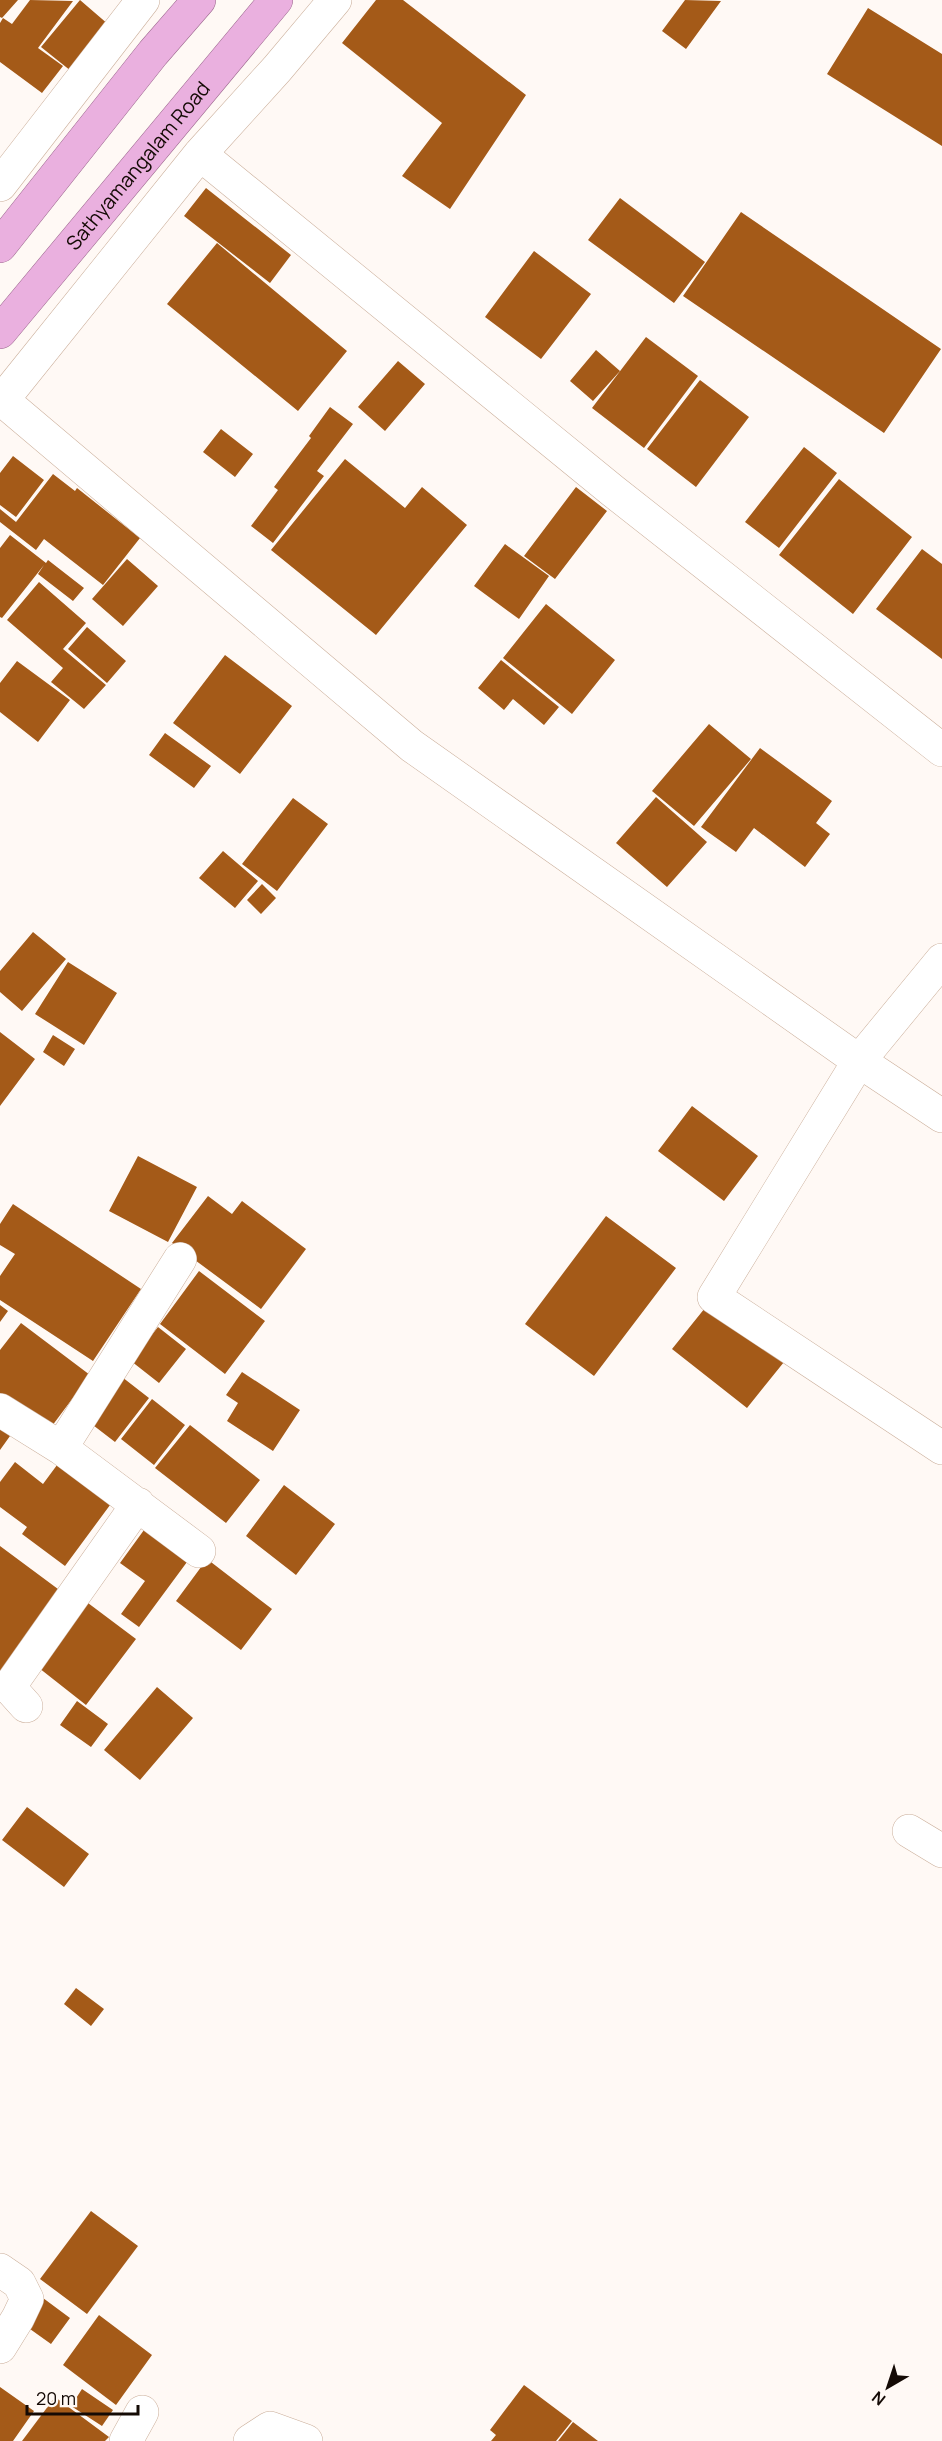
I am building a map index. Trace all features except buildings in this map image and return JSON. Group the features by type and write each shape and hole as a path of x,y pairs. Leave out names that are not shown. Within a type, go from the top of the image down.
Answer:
{"highway":[{"path":"0,246 153,53 199,0"},
{"name":"Sathyamangalam Road","path":"0,332 276,0"}],"street":[{"path":"0,185 143,0"},
{"path":"335,0 277,69 200,154 1,400 412,746 859,1061 942,1116"},
{"path":"200,154 613,491 942,750"},
{"path":"942,960 859,1061 714,1297 942,1448"},
{"path":"62,1448 180,1259"},
{"path":"0,1410 62,1448 199,1551"},
{"path":"26,1706 9,1687 138,1504"},
{"path":"909,1832 942,1851"},
{"path":"0,2270 19,2283 27,2299 0,2347"},
{"path":"126,2441 142,2412"},
{"path":"250,2441 270,2428 306,2441"}]}
